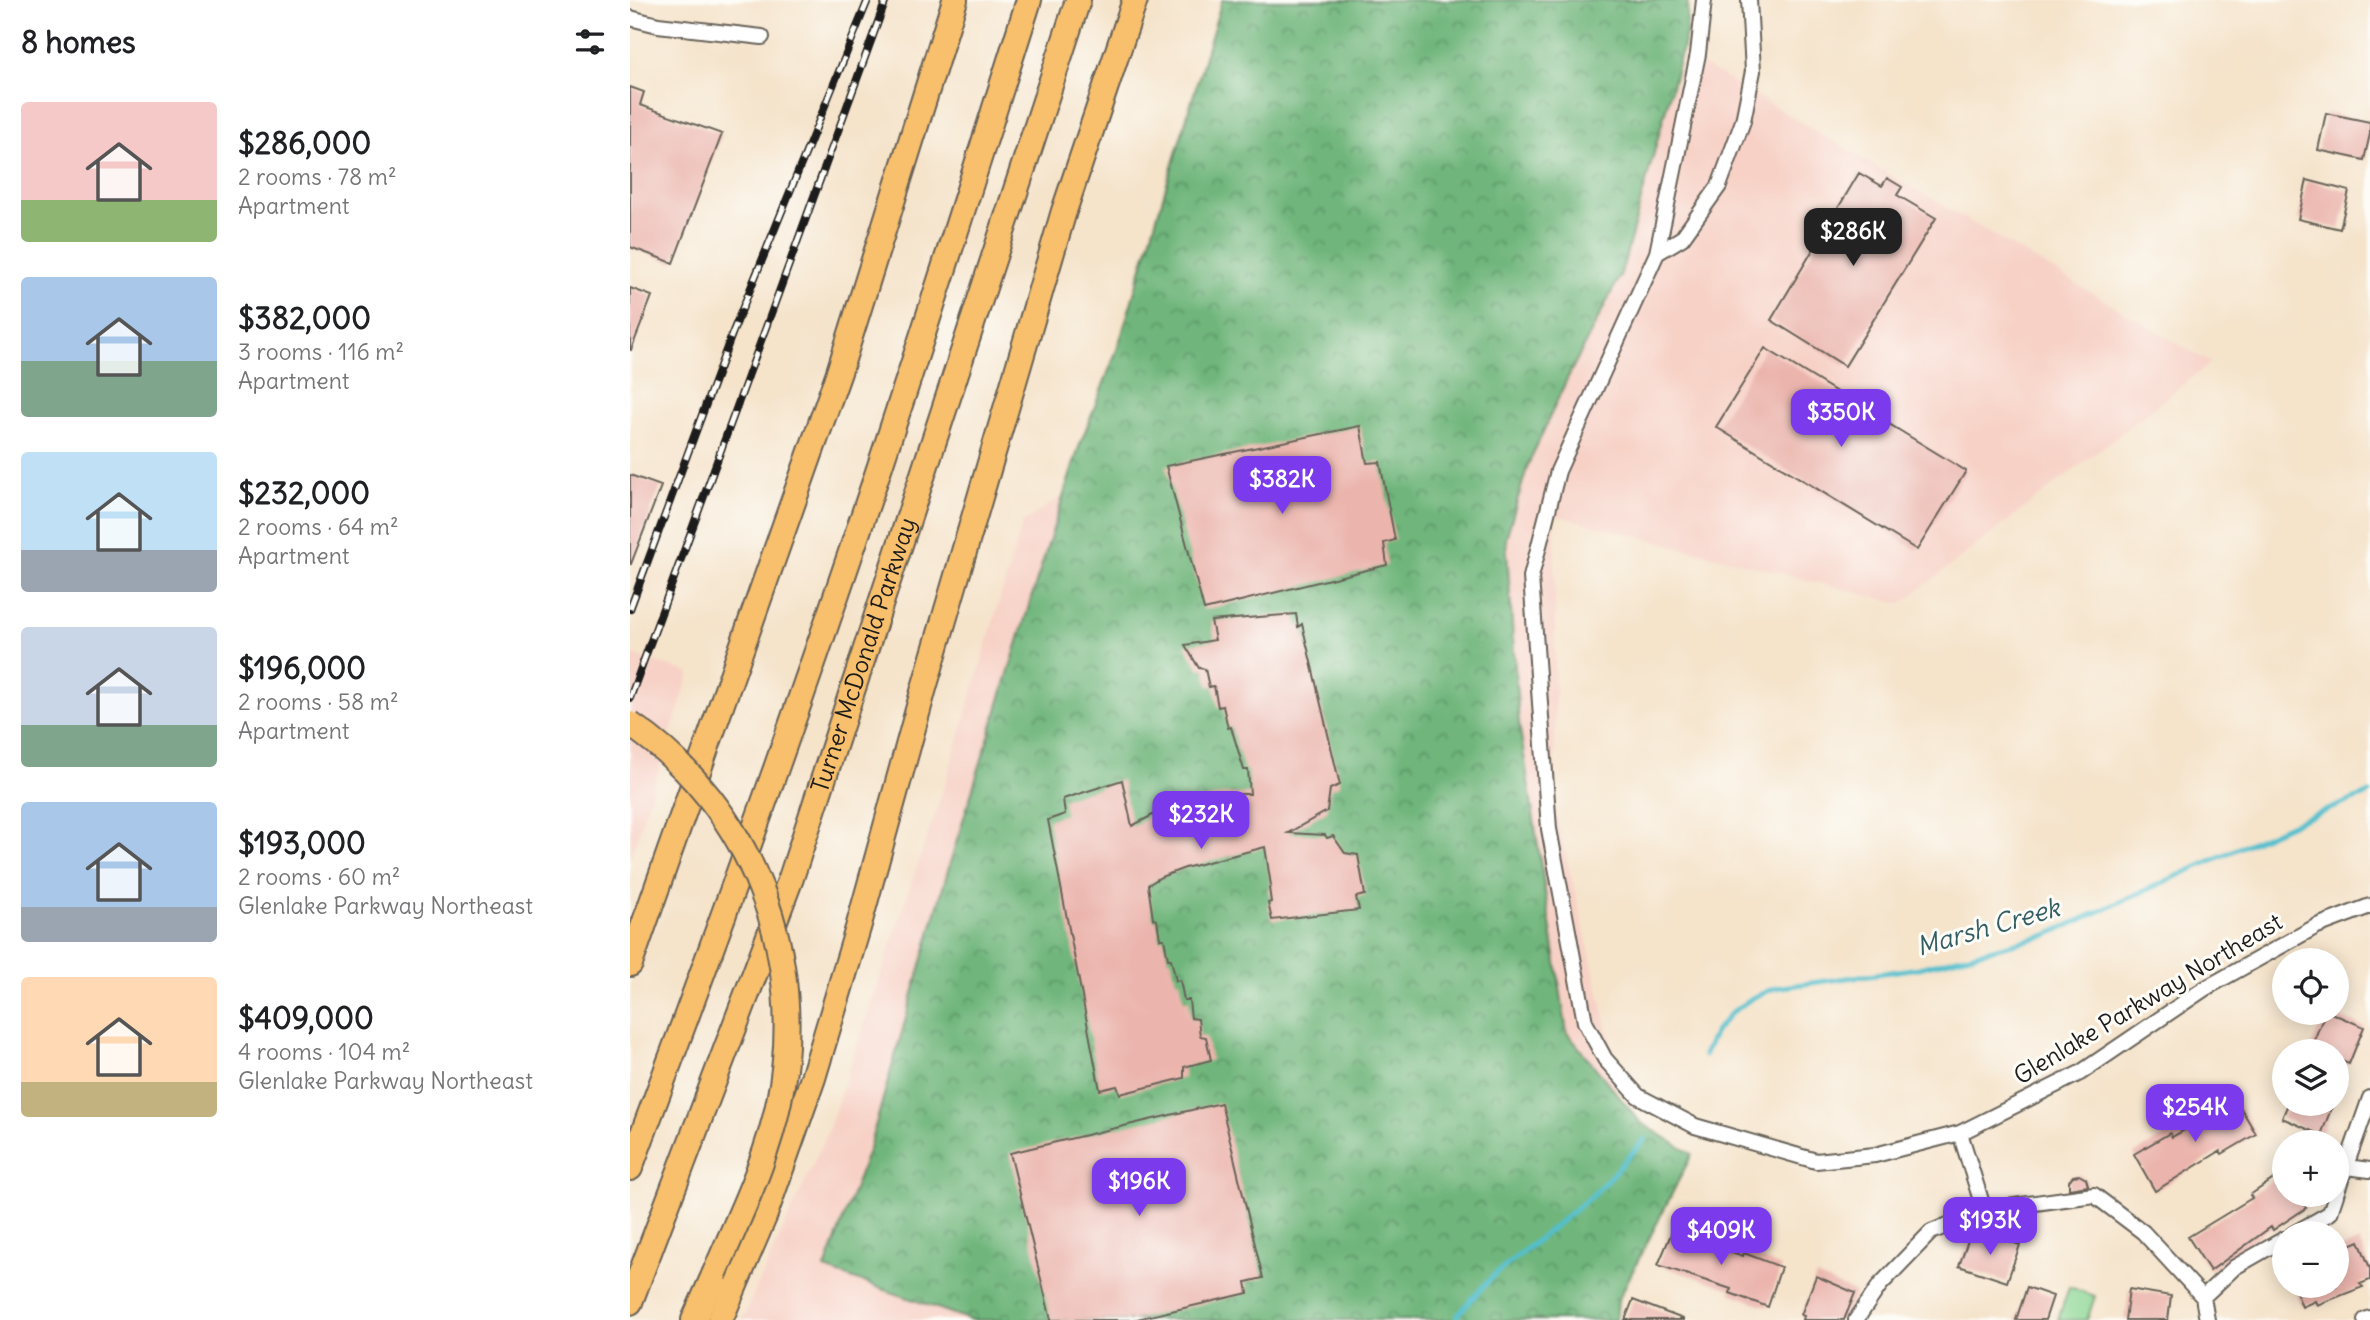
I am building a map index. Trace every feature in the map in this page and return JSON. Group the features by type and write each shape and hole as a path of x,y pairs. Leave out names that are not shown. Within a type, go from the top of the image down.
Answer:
{"highway":[{"path":"630,964 839,372 955,0"},
{"name":"Turner McDonald Parkway","path":"630,1168 718,933 844,572 1029,0"},
{"name":"Turner McDonald Parkway","path":"630,1302 791,878 1078,0"},
{"path":"720,1320 764,1217 813,1078 1063,211 1135,0"},
{"path":"630,724 671,757 699,785 740,843 762,891 775,931 787,998 785,1070 769,1137 758,1171 694,1320"}],"street":[{"name":"Glenlake Parkway Northeast","path":"1704,0 1698,54 1657,253 1558,471 1531,577 1549,829 1585,1022 1605,1059 1638,1096 1695,1126 1815,1161 1875,1155 1960,1133 2080,1073 2204,989 2317,926 2370,906"},
{"path":"1657,253 1682,239 1719,186 1743,121 1753,71 1749,0"},
{"path":"630,18 658,25 762,37"},
{"path":"2349,1158 2370,1098"},
{"path":"1960,1133 1984,1210"},
{"path":"2349,1167 2370,1170"},
{"path":"1856,1320 1880,1285 1931,1232 1984,1210 2094,1195 2143,1232 2203,1297 2207,1320"},
{"path":"2316,1221 2330,1213 2332,1207"},
{"path":"2203,1297 2235,1268 2272,1246"},
{"path":"2365,1320 2370,1318"}],"shaded area":[{"path":"1686,55 2211,363 1901,604 1555,515 1555,809 1620,1081 1475,1320 742,1320 828,1131 946,781 1023,522 1086,481 1576,357"},
{"path":"630,654 690,673 630,859"}],"green space":[{"path":"1222,0 1688,0 1686,35 1621,274 1566,381 1528,465 1506,538 1519,723 1567,1033 1640,1122 1692,1154 1618,1300 1616,1320 971,1320 825,1269 869,1148 950,863 1035,586 1079,447 1118,347"},
{"path":"2069,1287 2095,1296 2087,1320 2058,1320"}],"building":[{"path":"630,87 644,92 640,105 722,134 673,263 630,247"},
{"path":"2326,113 2370,122 2364,160 2318,150"},
{"path":"1859,173 1882,186 1887,178 1902,187 1897,195 1936,218 1845,366 1771,320"},
{"path":"2307,180 2349,191 2340,229 2298,219"},
{"path":"630,288 652,296 631,350 630,350"},
{"path":"1765,348 1966,471 1917,550 1716,427"},
{"path":"1360,426 1367,463 1380,462 1395,540 1384,543 1387,565 1204,610 1166,466"},
{"path":"630,475 661,486 631,564 630,564"},
{"path":"1296,614 1298,627 1302,624 1340,785 1330,789 1327,811 1288,833 1325,835 1327,838 1333,836 1345,853 1358,855 1365,895 1356,897 1359,910 1272,920 1268,903 1271,902 1271,886 1265,847 1185,868 1148,885 1153,919 1157,920 1160,939 1164,939 1176,981 1180,980 1184,1000 1189,1000 1191,1018 1198,1019 1200,1036 1206,1037 1211,1060 1184,1067 1184,1078 1120,1094 1117,1086 1100,1090 1048,820 1065,814 1063,799 1122,780 1132,826 1164,809 1226,794 1250,794 1248,770 1244,770 1231,727 1228,728 1223,706 1218,707 1214,686 1209,687 1205,669 1199,668 1185,645 1215,640 1211,621"},
{"path":"2349,1021 2364,1027 2349,1064 2349,1039 2315,1039 2320,1025 2349,1025"},
{"path":"2235,1098 2256,1134 2222,1154 2220,1151 2155,1191 2134,1154 2170,1133 2172,1137"},
{"path":"1221,1103 1263,1278 1246,1282 1248,1293 1133,1320 1051,1320 1010,1153"},
{"path":"2328,1116 2323,1130 2310,1130 2282,1118"},
{"path":"2079,1175 2086,1179 2088,1186 2069,1189 2069,1181 2073,1176"},
{"path":"2272,1180 2272,1207 2306,1208 2286,1221 2272,1221 2272,1228 2210,1271 2188,1237 2252,1198 2250,1195"},
{"path":"1674,1227 1711,1241 1710,1244 1781,1267 1768,1307 1730,1293 1731,1289 1658,1265"},
{"path":"1970,1235 1991,1242 1993,1236 2020,1245 2007,1282 1959,1266"},
{"path":"2359,1241 2370,1268 2370,1280 2360,1284 2363,1287 2349,1292 2349,1245"},
{"path":"1816,1276 1855,1293 1844,1320 1803,1320 1804,1316 1801,1315"},
{"path":"2027,1287 2053,1296 2045,1320 2016,1320"},
{"path":"2129,1289 2171,1296 2168,1320 2125,1320"},
{"path":"2299,1298 2335,1298 2317,1305 2315,1301 2302,1307"},
{"path":"1633,1300 1683,1319 1683,1320 1625,1320"}],"waterway":[{"name":"Marsh Creek","path":"1704,1055 1715,1032 1731,1013 1752,998 1775,988 1919,968 2047,935 2292,824 2370,793"},
{"name":"Marsh Creek","path":"1456,1320 1459,1313 1493,1276 1593,1195 1645,1139"}],"railway":[{"path":"630,609 732,334 868,0"},
{"path":"630,698 886,0"}]}
